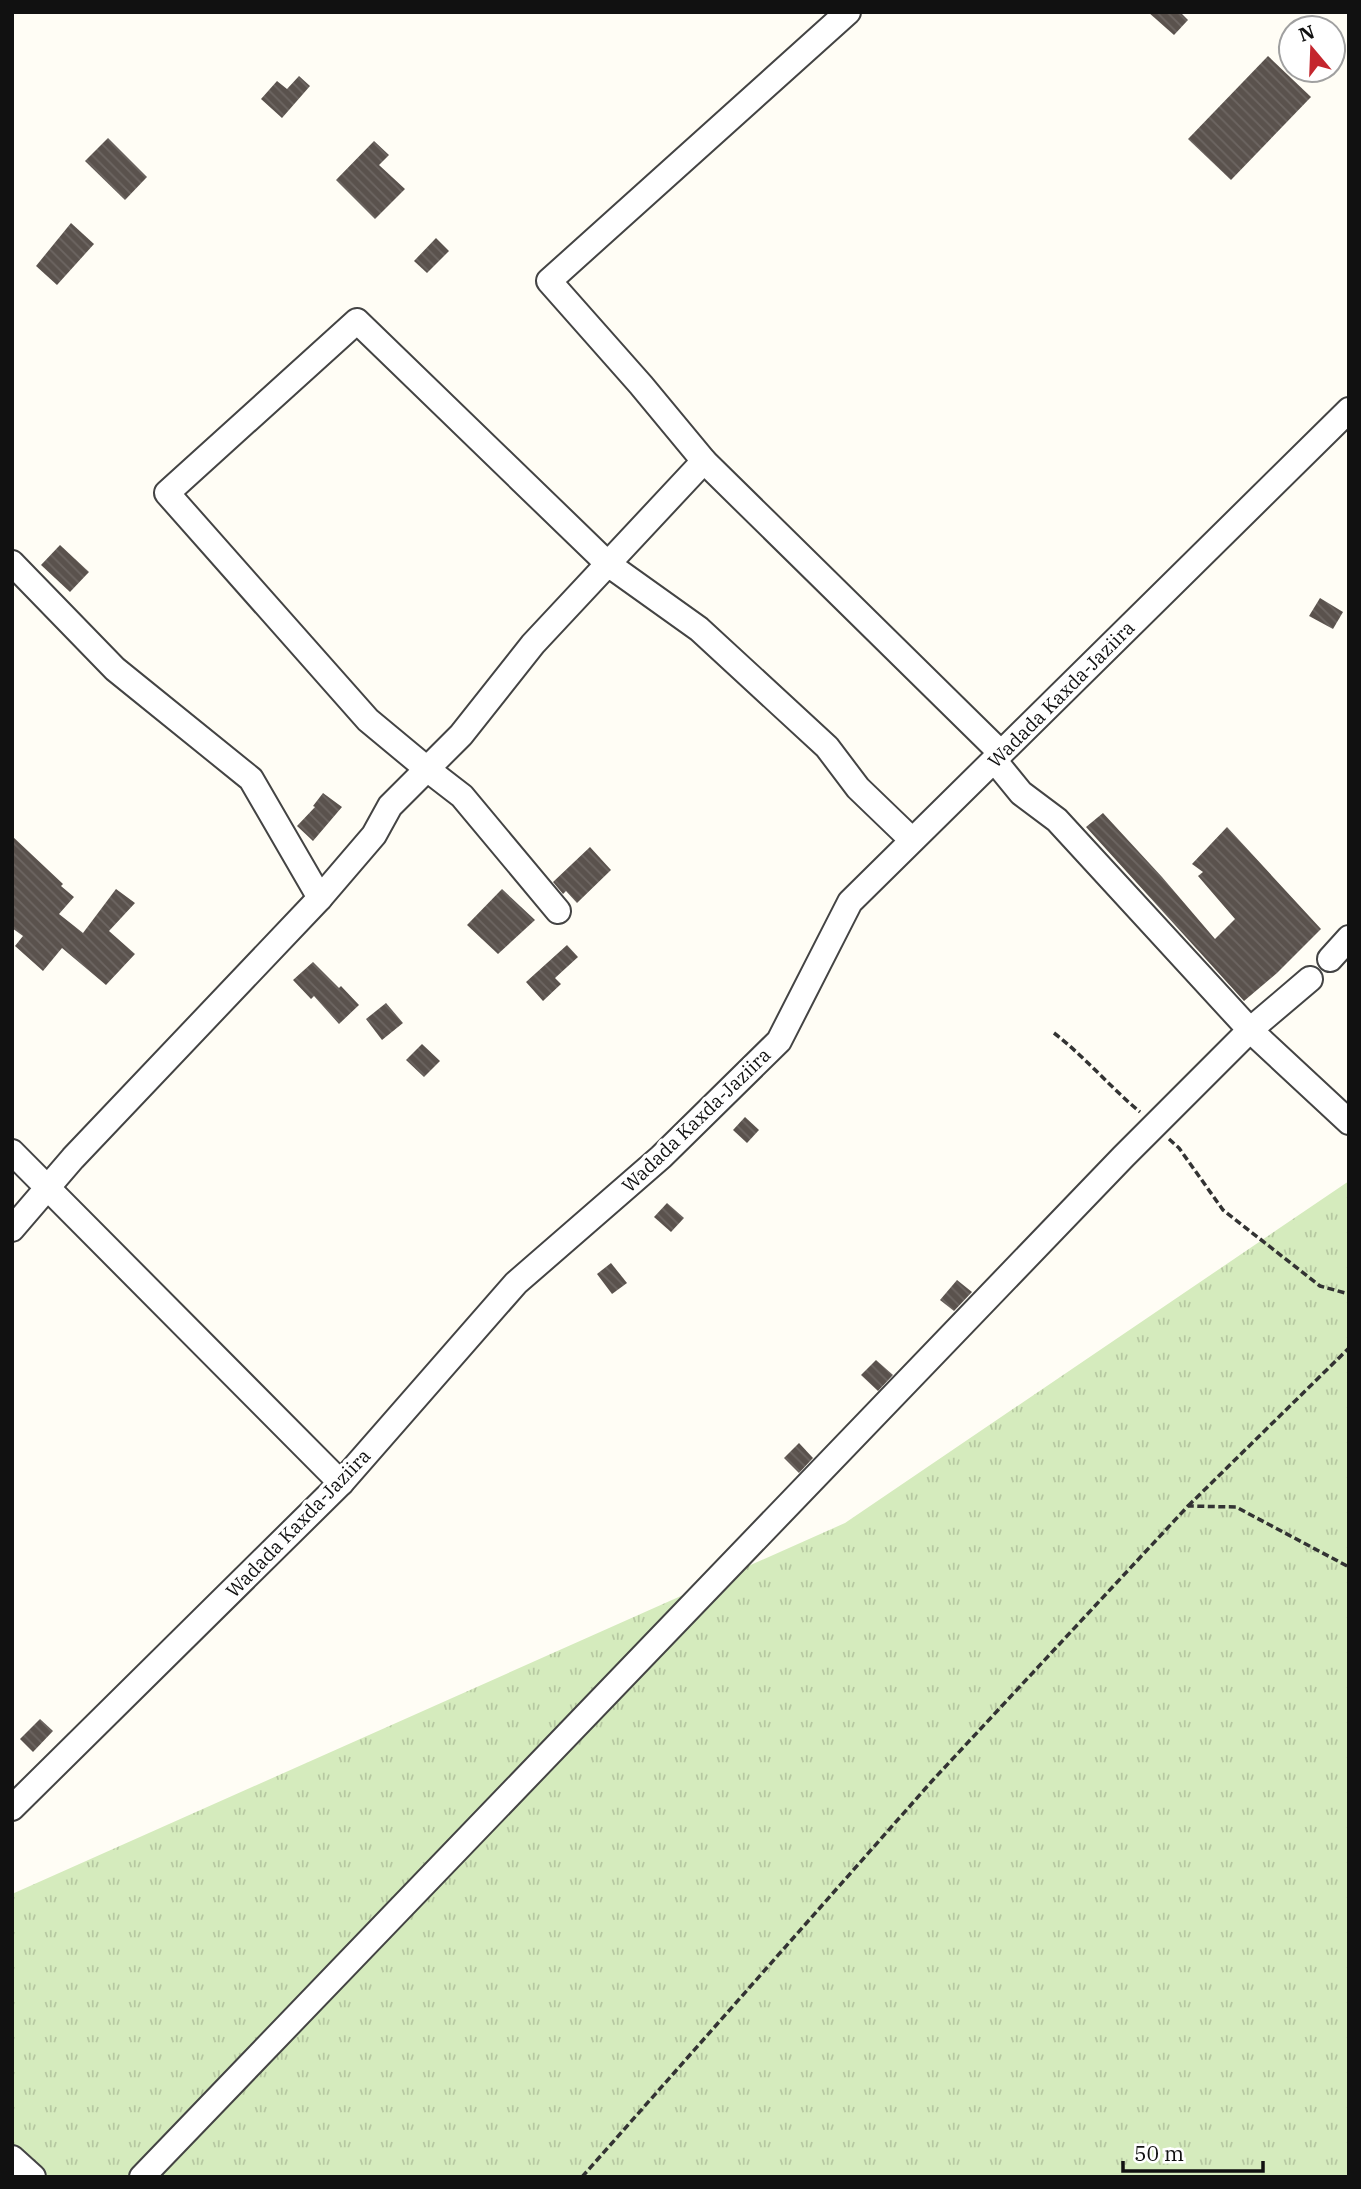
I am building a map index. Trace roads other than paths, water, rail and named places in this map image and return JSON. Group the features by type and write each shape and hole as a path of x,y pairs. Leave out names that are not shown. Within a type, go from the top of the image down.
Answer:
{"street":[{"path":"848,12 549,281 704,461 997,757 1021,793 1057,820 1250,1030 1349,1122"},
{"path":"558,911 462,796 368,720 167,493 357,321 608,564 699,629 827,747 858,788 912,840"},
{"name":"Wadada Kaxda-Jaziira","path":"12,1808 341,1483 516,1283 661,1157 779,1041 850,902 1349,410"},
{"path":"12,1229 73,1158 320,898 374,835 390,806 461,735 533,644 704,461"},
{"path":"12,563 115,669 251,779 320,898"},
{"path":"1330,959 1349,938"},
{"path":"142,2177 1154,1126 1250,1030 1310,979"},
{"path":"12,1152 341,1483"},
{"path":"12,2158 33,2177"}]}
